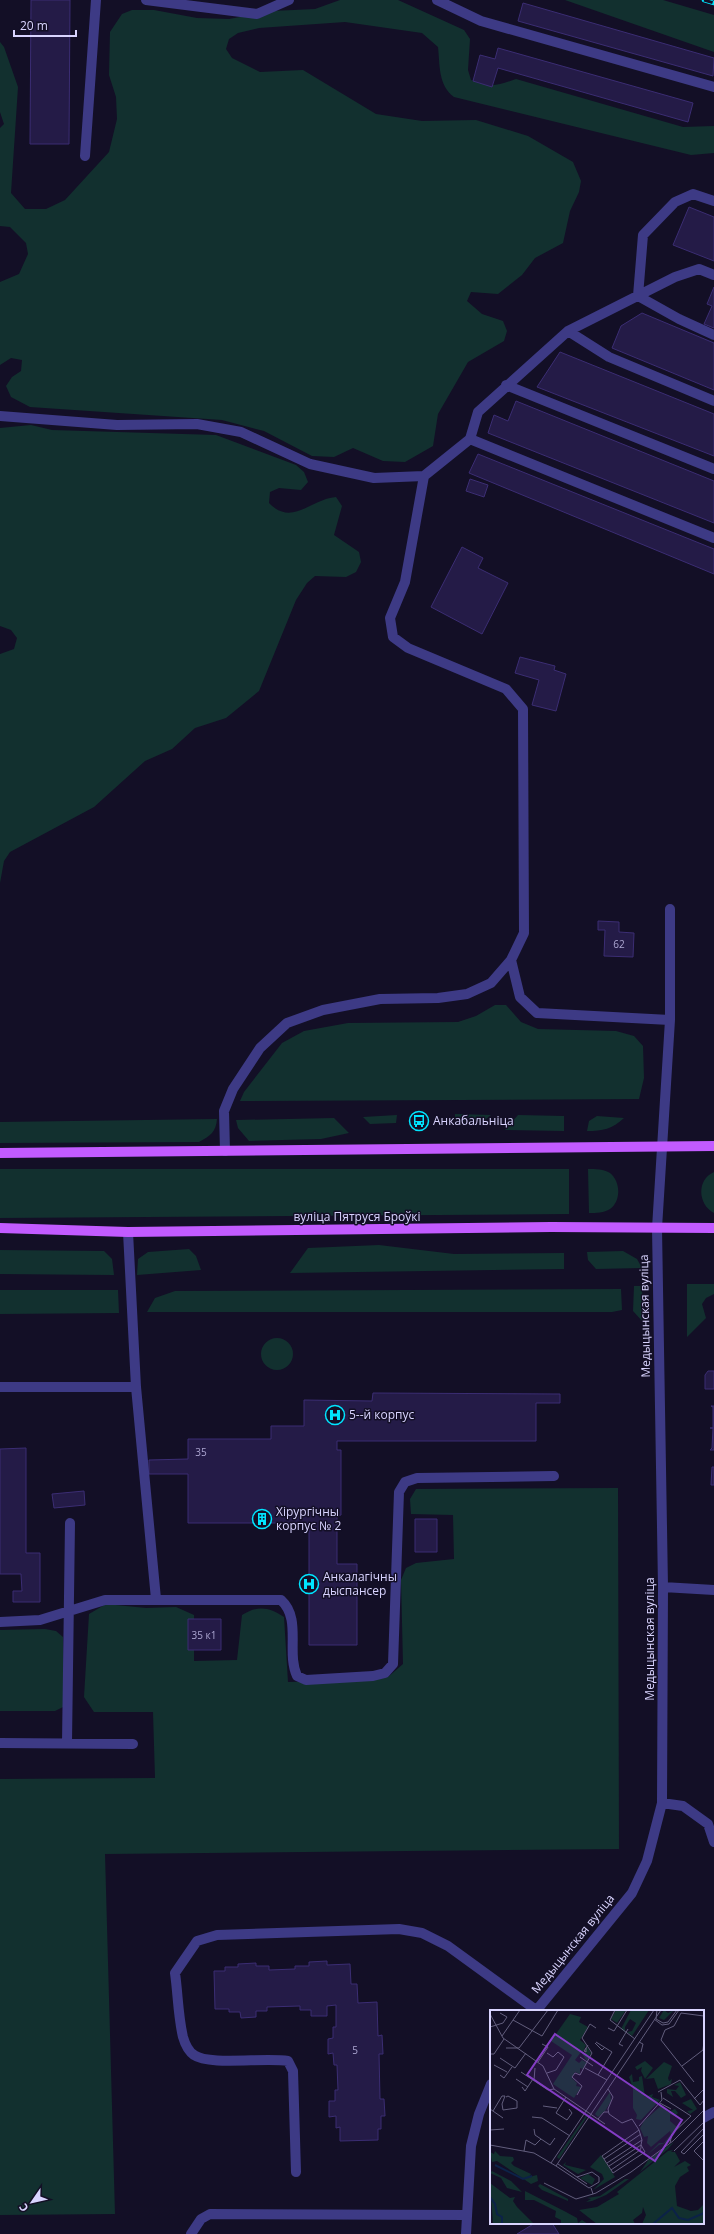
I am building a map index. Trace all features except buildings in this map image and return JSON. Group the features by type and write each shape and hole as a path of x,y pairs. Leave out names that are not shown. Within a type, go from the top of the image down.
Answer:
{"main road":[{"path":"0,1153 714,1146"},
{"name":"вуліца Пятруся Броўкі","path":"0,1228 128,1232 559,1227 714,1228"}],"street":[{"path":"85,156 96,0"},
{"path":"146,0 257,14 289,0"},
{"path":"437,0 481,22 714,87"},
{"path":"638,296 643,236 674,202 693,194 714,201"},
{"path":"0,416 117,425 197,424 241,432 310,464 374,478 424,476 470,439 478,412 506,385 568,331 675,277 699,269 714,275"},
{"path":"638,296 679,320 714,336"},
{"path":"568,331 609,357 714,400"},
{"path":"506,385 714,469"},
{"path":"470,439 714,538"},
{"path":"224,1151 224,1111 233,1089 260,1048 287,1023 322,1010 380,999 438,998 467,994 491,983 511,960 524,933 523,710 506,689 408,648 393,637 390,618 405,582 424,476"},
{"name":"Медыцынская вуліца","path":"537,2010 632,1892 647,1862 662,1803 663,1587 657,1228 670,1020 670,909"},
{"path":"511,960 520,997 536,1013 670,1020"},
{"path":"128,1232 136,1387 156,1599"},
{"path":"0,1387 136,1387"},
{"path":"0,1622 40,1620 105,1600 281,1600 288,1607 292,1615 292,1665 297,1676 306,1680 373,1676 385,1673 393,1664 399,1492 404,1482 417,1478 554,1476"},
{"path":"67,1743 70,1524"},
{"path":"663,1587 714,1590"},
{"path":"0,1743 133,1744"},
{"path":"662,1803 683,1806 708,1824 714,1842"},
{"path":"296,2172 293,2070 288,2061 277,2059 213,2060 195,2056 188,2049 183,2037 175,1973 197,1941 217,1935 392,1929 422,1933 448,1946 535,2010"},
{"path":"466,2234 472,2146 479,2114 490,2086"},
{"path":"704,2117 714,2112"},
{"path":"191,2234 201,2219 210,2214 467,2215"}],"green space":[{"path":"340,0 398,0 464,30 470,39 468,70 471,80 478,83 494,85 516,79 683,127 714,126 714,153 691,155 454,97 442,81 438,47 422,33 345,22 259,28 238,33 229,39 226,49 232,58 260,72 303,70 376,114 422,121 476,120 528,136 573,162 581,181 579,192 570,211 563,243 535,258 522,275 498,294 471,292 467,301 482,314 503,321 507,331 504,341 468,362 438,414 433,446 405,462 383,461 353,448 334,457 312,456 264,431 222,420 30,407 11,397 6,386 12,377 21,371 22,360 11,358 0,365 0,282 19,274 28,254 26,243 10,227 0,226 0,128 4,124 0,112 0,42 4,47 18,87 11,193 25,209 46,209 65,200 109,152 117,119 116,97 109,75 110,32 122,14 132,10 154,10 197,18 229,19 272,11 315,9"},
{"path":"565,0 663,0 714,15 714,52"},
{"path":"31,425 52,430 216,435 296,465 304,472 308,482 301,490 279,488 270,492 269,503 277,510 294,512 302,510 318,502 336,497 342,506 334,535 359,552 361,562 356,572 346,577 315,576 307,583 296,600 259,691 226,718 195,728 172,749 145,761 94,807 10,852 4,861 0,883 0,654 14,649 17,638 11,630 0,626 0,428"},
{"path":"495,1005 506,1005 521,1022 538,1029 616,1031 634,1036 643,1046 644,1078 639,1099 240,1101 244,1092 282,1043 304,1031 348,1023 458,1022 476,1016"},
{"path":"455,1114 491,1115 481,1123 455,1121"},
{"path":"397,1115 396,1123 370,1124 363,1117"},
{"path":"518,1115 564,1116 564,1131 505,1130"},
{"path":"597,1116 624,1118 607,1129 587,1131 589,1121"},
{"path":"334,1118 349,1133 321,1139 249,1141 238,1128 236,1120"},
{"path":"217,1119 212,1133 199,1142 0,1143 0,1122"},
{"path":"0,1169 569,1169 569,1214 0,1218"},
{"path":"588,1169 608,1172 614,1177 618,1186 618,1196 614,1206 610,1209 589,1213"},
{"path":"714,1172 714,1213 705,1204 702,1199 701,1192 704,1181"},
{"path":"379,1245 454,1254 564,1253 564,1269 290,1273 308,1248"},
{"path":"189,1249 196,1256 201,1270 137,1275 138,1259 148,1252"},
{"path":"0,1250 104,1251 112,1259 114,1275 0,1274"},
{"path":"623,1251 637,1259 642,1268 596,1269 588,1260 587,1252"},
{"path":"687,1284 714,1284 714,1294 706,1298 702,1304 706,1318 687,1337"},
{"path":"634,1286 642,1286 643,1322 633,1311"},
{"path":"621,1289 622,1310 612,1312 147,1312 155,1298 175,1291"},
{"path":"0,1290 118,1290 119,1313 0,1314"},
{"path":"274,1338 280,1338 290,1345 293,1354 292,1360 286,1367 280,1370 274,1370 264,1363 261,1357 261,1351 268,1341"},
{"path":"618,1488 619,1849 105,1854 115,2214 0,2215 0,1779 155,1778 153,1712 94,1712 84,1697 89,1614 106,1604 146,1608 176,1607 194,1615 194,1661 237,1660 242,1615 253,1610 263,1608 269,1609 284,1617 288,1682 372,1680 388,1677 403,1664 401,1580 406,1568 416,1563 454,1559 453,1515 411,1514 410,1499 416,1489"},
{"path":"45,1629 56,1631 63,1637 65,1706 55,1711 0,1711 0,1630"}],"railway":[{"path":"704,0 714,3"}],"place":[{"name":"Анкабальніца","path":"419,1121"},
{"name":"5--й корпус","path":"335,1415"},
{"name":"Хірургічны корпус № 2","path":"262,1519"},
{"name":"Анкалагічны дыспансер","path":"309,1584"}]}
